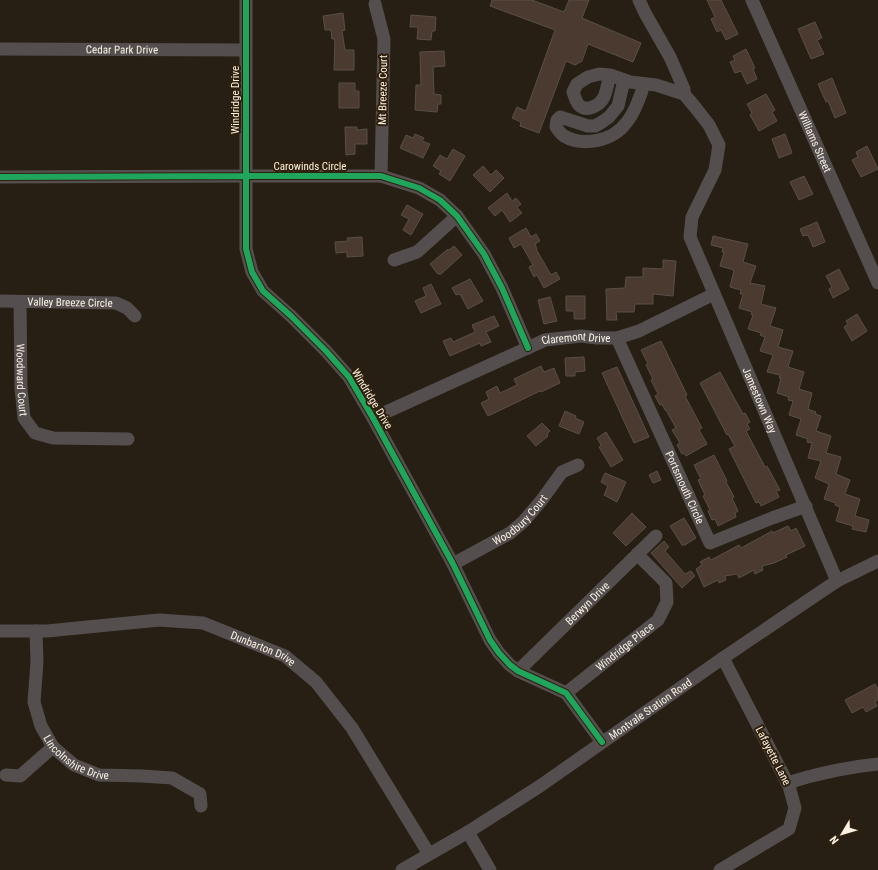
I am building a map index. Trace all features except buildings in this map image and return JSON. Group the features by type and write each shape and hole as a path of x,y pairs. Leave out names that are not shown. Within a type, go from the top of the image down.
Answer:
{"street":[{"name":"Windridge Drive","path":"246,0 246,249 252,272 262,291 291,316 326,351 349,377 373,418 452,564 490,640 499,653 510,666 518,671 566,693 602,742"},
{"path":"610,75 624,80 656,85 684,94 684,89 670,57 639,0"},
{"name":"Williams Street","path":"752,0 878,283"},
{"name":"Mt Breeze Court","path":"375,4 384,39 381,176"},
{"name":"Cedar Park Drive","path":"0,49 245,50"},
{"path":"624,80 618,106 609,118 595,126 588,126 560,117 557,120 556,127 563,136 573,140 591,142 609,137 626,124 642,92 644,84"},
{"name":"Jamestown Way","path":"684,94 709,125 719,145 716,170 692,217 690,237 837,581"},
{"name":"Carowinds Circle","path":"0,177 381,176 420,188 440,200 457,216 484,254 502,288 528,348"},
{"path":"394,260 417,252 457,216"},
{"name":"Claremont Drive","path":"373,418 544,340 581,336 617,338 639,330 714,294"},
{"name":"Valley Breeze Circle","path":"0,301 116,303 127,308 135,316"},
{"name":"Woodward Court","path":"20,302 21,388 24,418 35,433 53,438 128,439"},
{"name":"Portsmouth Circle","path":"617,338 710,543 806,506"},
{"name":"Woodbury Court","path":"452,564 510,533 523,522 541,501 562,472 578,466"},
{"name":"Berwyn Drive","path":"518,671 656,536"},
{"name":"Windridge Place","path":"566,693 658,620 667,602 666,583 637,554"},
{"name":"Montvale Station Road","path":"402,870 468,832 540,786 723,658 837,581 878,561"},
{"name":"Dunbarton Drive","path":"0,631 47,631 159,620 203,623 285,656 316,682 352,728 429,854"},
{"name":"Lincolnshire Drive","path":"36,631 37,662 34,702 41,726 53,747 74,765 99,775 172,778 200,794 202,806"},
{"name":"Lafayette Lane","path":"720,870 789,829 794,808 787,783 723,658"},
{"path":"6,776 20,776 53,747"},
{"path":"787,783 859,766 878,764"},
{"path":"468,832 490,870"}],"cycle path":[{"path":"246,0 246,249 252,272 263,291 291,316 326,351 349,377 453,564 490,640 499,653 518,671 566,693 602,742"},
{"path":"0,177 381,176 419,188 440,200 457,216 484,254 502,288 528,348"}]}
